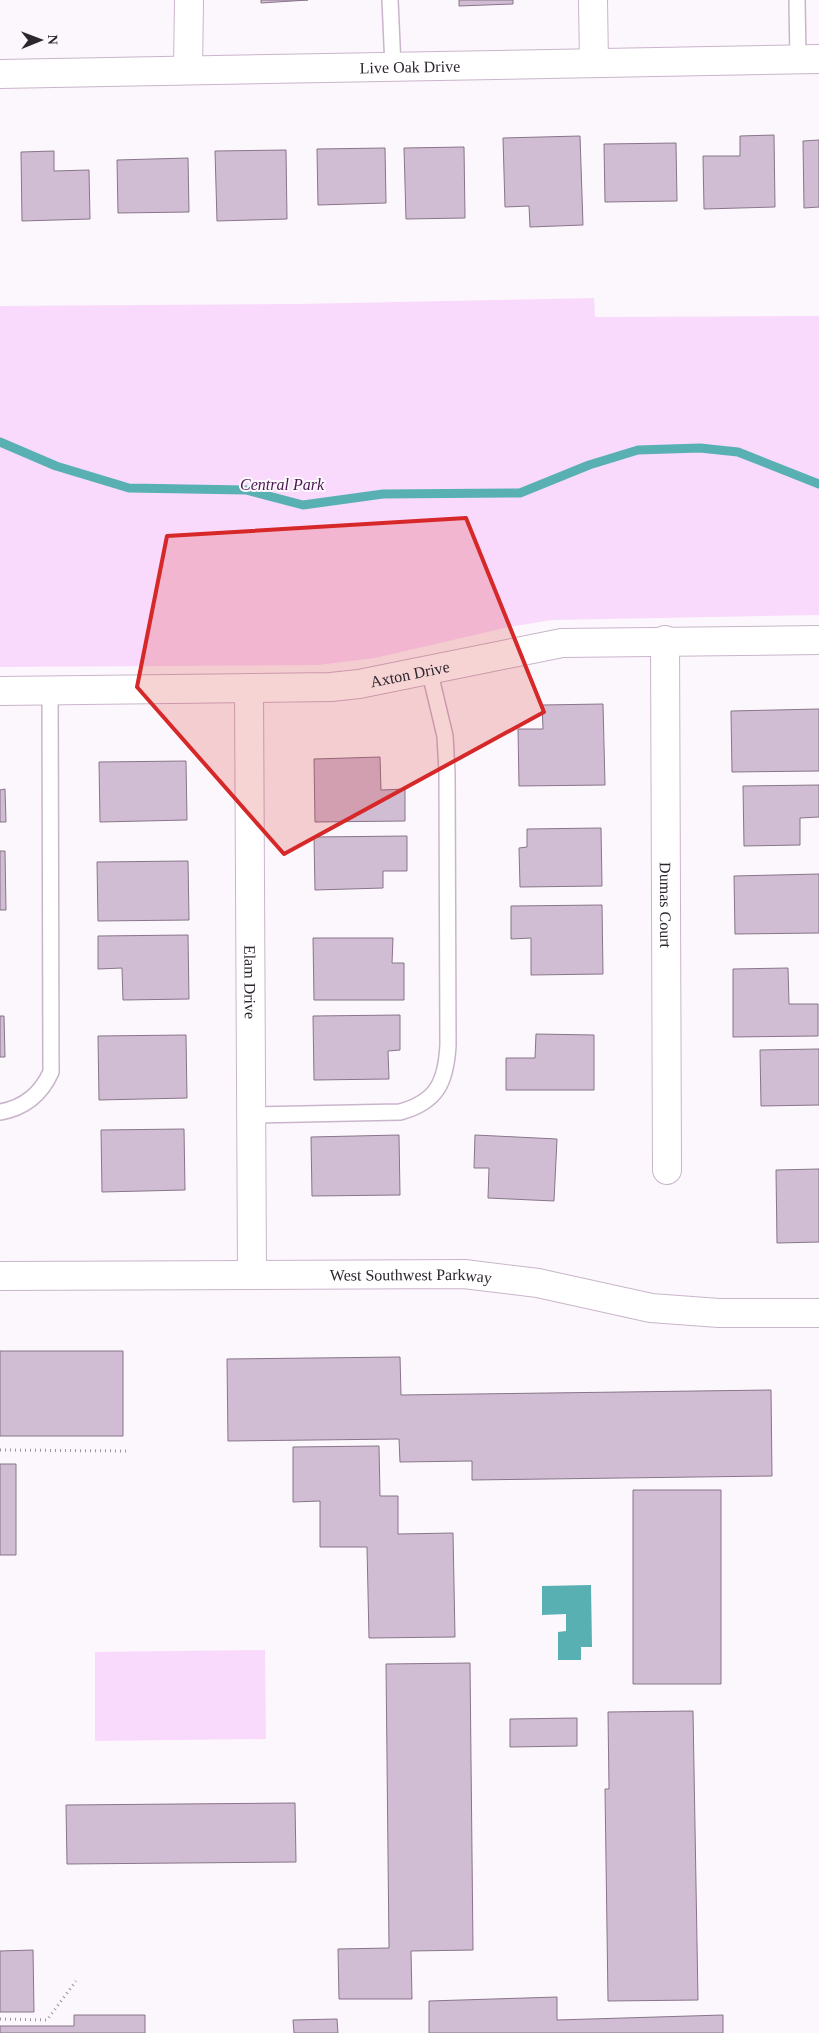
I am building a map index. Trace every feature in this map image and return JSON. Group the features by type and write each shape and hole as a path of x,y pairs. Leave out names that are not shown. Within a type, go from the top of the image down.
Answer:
{"street":[{"path":"188,70 189,0"},
{"path":"593,0 594,63"},
{"name":"Live Oak Drive","path":"0,74 808,59"},
{"name":"Axton Drive","path":"0,691 340,686 562,643 665,640 819,640"},
{"name":"Dumas Court","path":"665,640 667,1170"},
{"name":"Elam Drive","path":"250,688 252,1274"},
{"name":"West Southwest Parkway","path":"0,1276 464,1274 538,1283 651,1308 719,1313 819,1313"}],"lane":[{"path":"390,0 393,67"},
{"path":"797,0 808,59"},
{"path":"251,1115 400,1112 414,1108 433,1096 445,1074 448,1045 447,772 445,736 430,669"},
{"path":"0,1112 20,1107 29,1101 46,1084 51,1072 50,690"}],"path":[{"path":"0,1450 127,1451"},
{"path":"0,2019 47,2020 76,1982"}],"highlighted area":[{"path":"466,518 544,712 284,854 137,687 167,536"}],"green space":[{"name":"Central Park","path":"594,298 595,317 819,316 819,615 552,620 509,627 375,658 318,665 0,667 0,306 298,304"},
{"path":"265,1650 266,1739 95,1741 95,1652"}],"water":[{"path":"591,1585 592,1647 581,1647 581,1660 558,1660 558,1632 566,1631 566,1614 542,1615 542,1586"}],"building":[{"path":"261,0 308,0 261,3"},
{"path":"459,0 513,0 513,4 459,6"},
{"path":"774,135 775,207 704,209 703,156 740,156 740,136"},
{"path":"580,136 583,225 530,227 529,206 505,207 503,138"},
{"path":"819,140 819,207 804,208 803,141"},
{"path":"676,143 677,201 605,202 604,144"},
{"path":"464,147 465,218 406,219 404,148"},
{"path":"385,148 386,203 318,205 317,149"},
{"path":"286,150 287,219 217,221 215,151"},
{"path":"54,151 54,171 89,170 90,219 22,221 21,152"},
{"path":"188,158 189,212 118,213 117,160"},
{"path":"603,704 605,785 519,786 518,729 543,729 542,705"},
{"path":"819,709 819,771 732,772 731,711"},
{"path":"380,757 381,790 405,789 405,821 315,822 314,759"},
{"path":"186,761 187,820 100,822 99,762"},
{"path":"819,785 819,817 800,818 800,845 744,846 743,786"},
{"path":"5,789 6,822 0,822 0,790"},
{"path":"601,828 602,886 520,887 519,848 527,847 527,829"},
{"path":"407,836 407,871 383,871 383,888 315,890 314,837"},
{"path":"0,851 5,851 6,910 0,910"},
{"path":"188,861 189,920 98,921 97,862"},
{"path":"819,874 819,933 735,934 734,876"},
{"path":"602,905 603,974 531,975 531,938 511,939 511,906"},
{"path":"188,935 189,999 123,1000 122,968 98,969 98,936"},
{"path":"313,938 393,938 392,963 404,963 404,1000 314,1000"},
{"path":"788,968 789,1004 818,1004 818,1036 733,1037 733,969"},
{"path":"400,1015 400,1050 388,1051 389,1079 314,1080 313,1016"},
{"path":"0,1016 4,1016 5,1057 0,1057"},
{"path":"536,1034 594,1035 594,1090 506,1090 506,1058 535,1058"},
{"path":"186,1035 187,1098 99,1100 98,1036"},
{"path":"819,1049 819,1105 761,1106 760,1050"},
{"path":"184,1129 185,1190 102,1192 101,1130"},
{"path":"399,1135 400,1195 312,1196 311,1137"},
{"path":"475,1135 557,1139 554,1201 488,1198 489,1168 474,1168"},
{"path":"819,1169 819,1242 777,1243 776,1170"},
{"path":"0,1351 123,1351 123,1436 0,1436"},
{"path":"400,1357 401,1395 771,1390 772,1476 472,1480 472,1461 400,1462 399,1439 228,1441 227,1359"},
{"path":"379,1446 380,1496 398,1496 398,1534 453,1533 455,1637 369,1638 367,1547 320,1547 320,1501 293,1502 293,1447"},
{"path":"0,1464 16,1464 16,1555 0,1555"},
{"path":"633,1490 721,1490 721,1684 633,1684"},
{"path":"470,1663 473,1950 411,1951 412,1999 339,1999 338,1949 389,1948 386,1664"},
{"path":"693,1711 698,2000 608,2001 605,1789 609,1789 608,1712"},
{"path":"577,1718 577,1746 510,1747 510,1719"},
{"path":"295,1803 296,1862 67,1864 66,1805"},
{"path":"33,1950 34,2012 0,2012 0,1951"},
{"path":"557,1997 557,2020 723,2015 723,2033 429,2033 429,2001"},
{"path":"74,2015 145,2015 145,2033 0,2033 0,2026 74,2026"},
{"path":"337,2019 338,2033 294,2033 293,2020"}],"waterway":[{"path":"0,442 56,466 129,488 246,490 303,505 383,494 520,493 589,465 638,450 700,448 738,452 819,484"}]}
